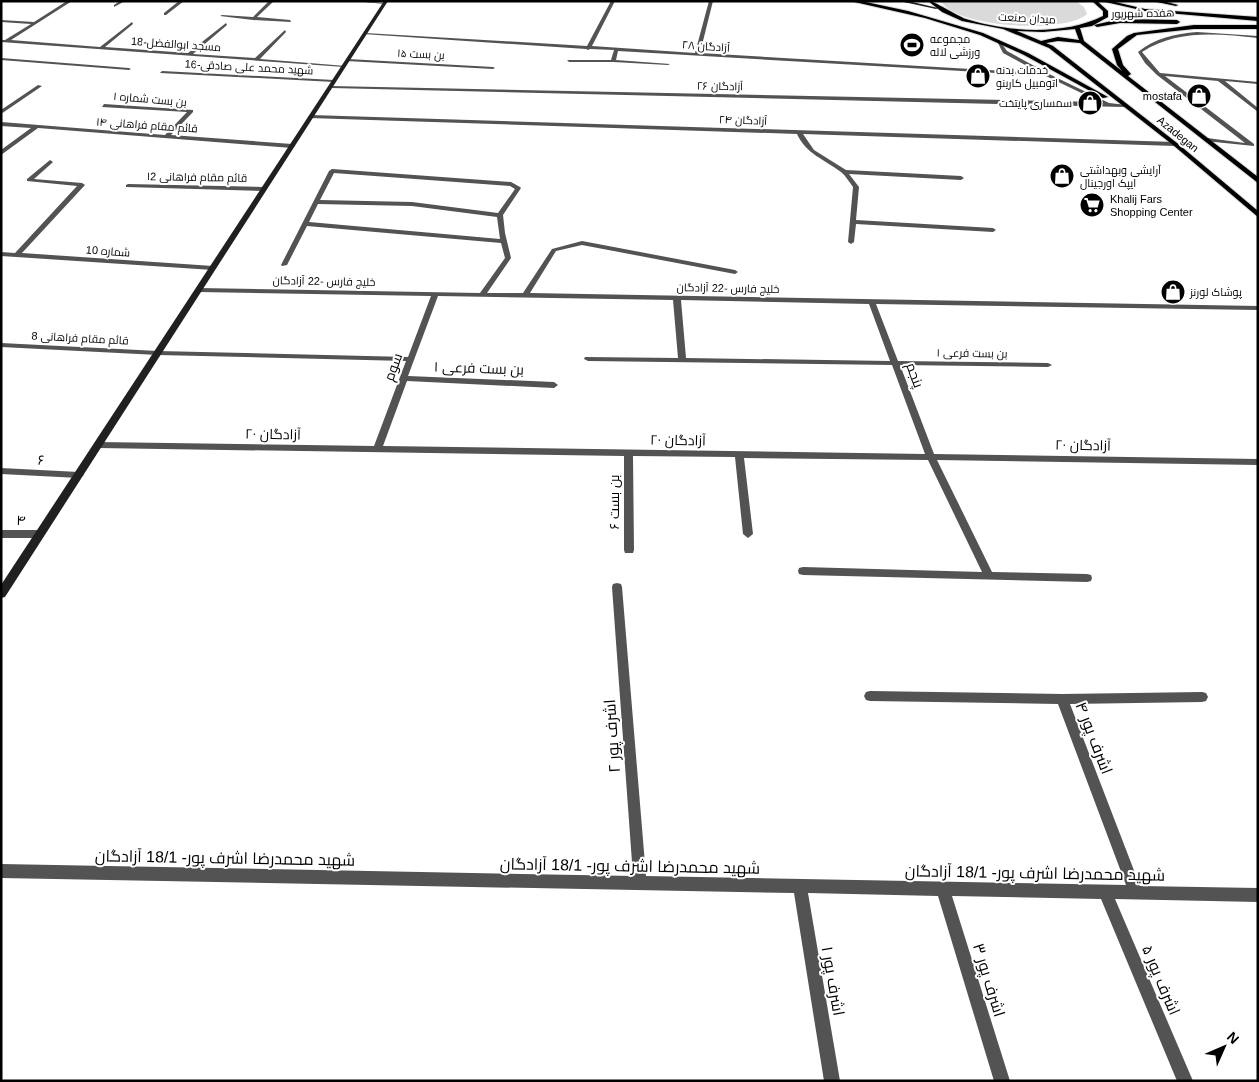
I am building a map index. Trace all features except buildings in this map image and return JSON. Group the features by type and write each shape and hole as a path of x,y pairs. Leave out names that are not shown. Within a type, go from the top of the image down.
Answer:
{"main road":[{"path":"852,1 938,21 999,41 1036,58 1124,105"},
{"name":"میدان صنعت","path":"930,1 936,8 952,16 976,23 1005,28 1031,30 1078,29 1090,26"},
{"path":"1090,26 1105,18 1106,11 1094,1"},
{"name":"هفده شهریور","path":"1103,1 1145,10 1258,19"},
{"path":"1154,1 1258,19"},
{"path":"1145,10 1136,12 1135,15 1153,21"},
{"name":"هفده شهریور","path":"1090,26 1120,21 1153,21 1258,27"},
{"path":"1146,94 1120,65 1116,56 1115,49 1129,37 1146,32 1185,28 1258,27"},
{"name":"Azadegan","path":"1005,28 1051,46 1175,144 1258,215"},
{"path":"1042,42 1058,39 1082,42 1078,29"},
{"name":"Azadegan","path":"1082,42 1258,181"}],"street":[{"path":"3,42 70,1"},
{"path":"115,6 123,1"},
{"path":"164,14 182,1"},
{"path":"253,19 272,1"},
{"path":"355,1 385,2"},
{"path":"588,48 614,1"},
{"path":"697,56 711,1"},
{"path":"901,1 936,8"},
{"path":"1,594 385,2"},
{"path":"222,16 290,21"},
{"path":"1,21 34,23"},
{"path":"102,48 132,23"},
{"path":"189,55 226,24"},
{"path":"256,60 285,31"},
{"name":"۲۸ آزادگان","path":"365,34 697,56 1047,76"},
{"path":"1255,146 1159,74 1140,52 1151,44 1167,38 1193,34 1258,37"},
{"path":"999,41 1005,52 1047,76 1108,104"},
{"name":"مسجد ابوالفضل-18","path":"3,42 256,60 346,63"},
{"path":"613,61 616,50"},
{"path":"1,59 129,69"},
{"path":"569,61 668,64"},
{"name":"بن بست ۱۵","path":"346,63 493,68"},
{"name":"شهید محمد علی صادقی-16","path":"162,72 332,84"},
{"path":"1159,74 1258,83"},
{"path":"1219,80 1258,111"},
{"name":"۲۶ آزادگان","path":"332,84 1124,105"},
{"path":"1,113 40,86"},
{"name":"بن بست شماره ۱","path":"104,106 191,111 166,137"},
{"name":"۲۴ آزادگان","path":"311,117 1175,144"},
{"name":"۱۴ قائم مقام فراهانی","path":"1,124 292,146"},
{"path":"1,153 36,127"},
{"path":"798,132 803,144 844,172 856,187 851,242"},
{"path":"1207,140 1255,146"},
{"path":"17,255 82,185 30,180 50,162"},
{"path":"284,265 332,171 511,184 518,188 500,215 503,241 508,258 482,295"},
{"path":"844,172 961,178"},
{"name":"۱2 قائم مقام فراهانی","path":"128,186 264,189"},
{"path":"316,202 412,204 500,215"},
{"path":"852,222 993,230"},
{"path":"305,224 503,241"},
{"path":"525,296 540,269 554,250 582,243 735,272"},
{"name":"شماره 10","path":"1,254 213,268"},
{"name":"خلیج فارس -22 آزادگان","path":"199,290 1258,308"},
{"name":"سوم","path":"377,449 435,294"},
{"path":"677,299 682,360"},
{"name":"پنجم","path":"872,302 931,457 989,576"},
{"name":"8 قائم مقام فراهانی","path":"1,345 158,352 411,359"},
{"name":"بن بست فرعی ۱","path":"588,358 1048,365"},
{"name":"بن بست فرعی ۱","path":"404,378 554,385"},
{"name":"۲۰ آزادگان","path":"98,445 1258,462"},
{"name":"بن بست ۶","path":"628,453 628,550"},
{"path":"739,454 748,534"},
{"name":"۶","path":"1,471 78,475"},
{"name":"۴","path":"1,534 40,534"},
{"path":"803,571 1087,578"},
{"name":"۲ اشرف پور","path":"617,587 640,883"},
{"path":"870,696 1062,699"},
{"name":"۴ اشرف پور","path":"1136,893 1062,699 1202,697"},
{"name":"شهید محمدرضا اشرف پور- 18/1 آزادگان","path":"1,872 1258,895"},
{"name":"۱ اشرف پور","path":"800,886 832,1081"},
{"name":"۳ اشرف پور","path":"944,889 1002,1081"},
{"name":"۵ اشرف پور","path":"1105,892 1185,1081"}],"shaded area":[{"path":"941,1 1076,1 1084,7 1087,14 1075,20 1057,24 1035,26 1011,25 967,17 950,10"}],"place":[{"name":"مجموعه ورزشی لاله","path":"912,45"},
{"name":"خدمات بدنه اتومبیل کارینو","path":"978,76"},
{"name":"mostafa","path":"1199,96"},
{"name":"سمساری پایتخت","path":"1090,103"},
{"name":"آرایشی وبهداشتی ایپک اورجینال","path":"1062,176"},
{"name":"Khalij Fars Shopping Center","path":"1092,205"},
{"name":"پوشاک لورنز","path":"1173,292"}]}
